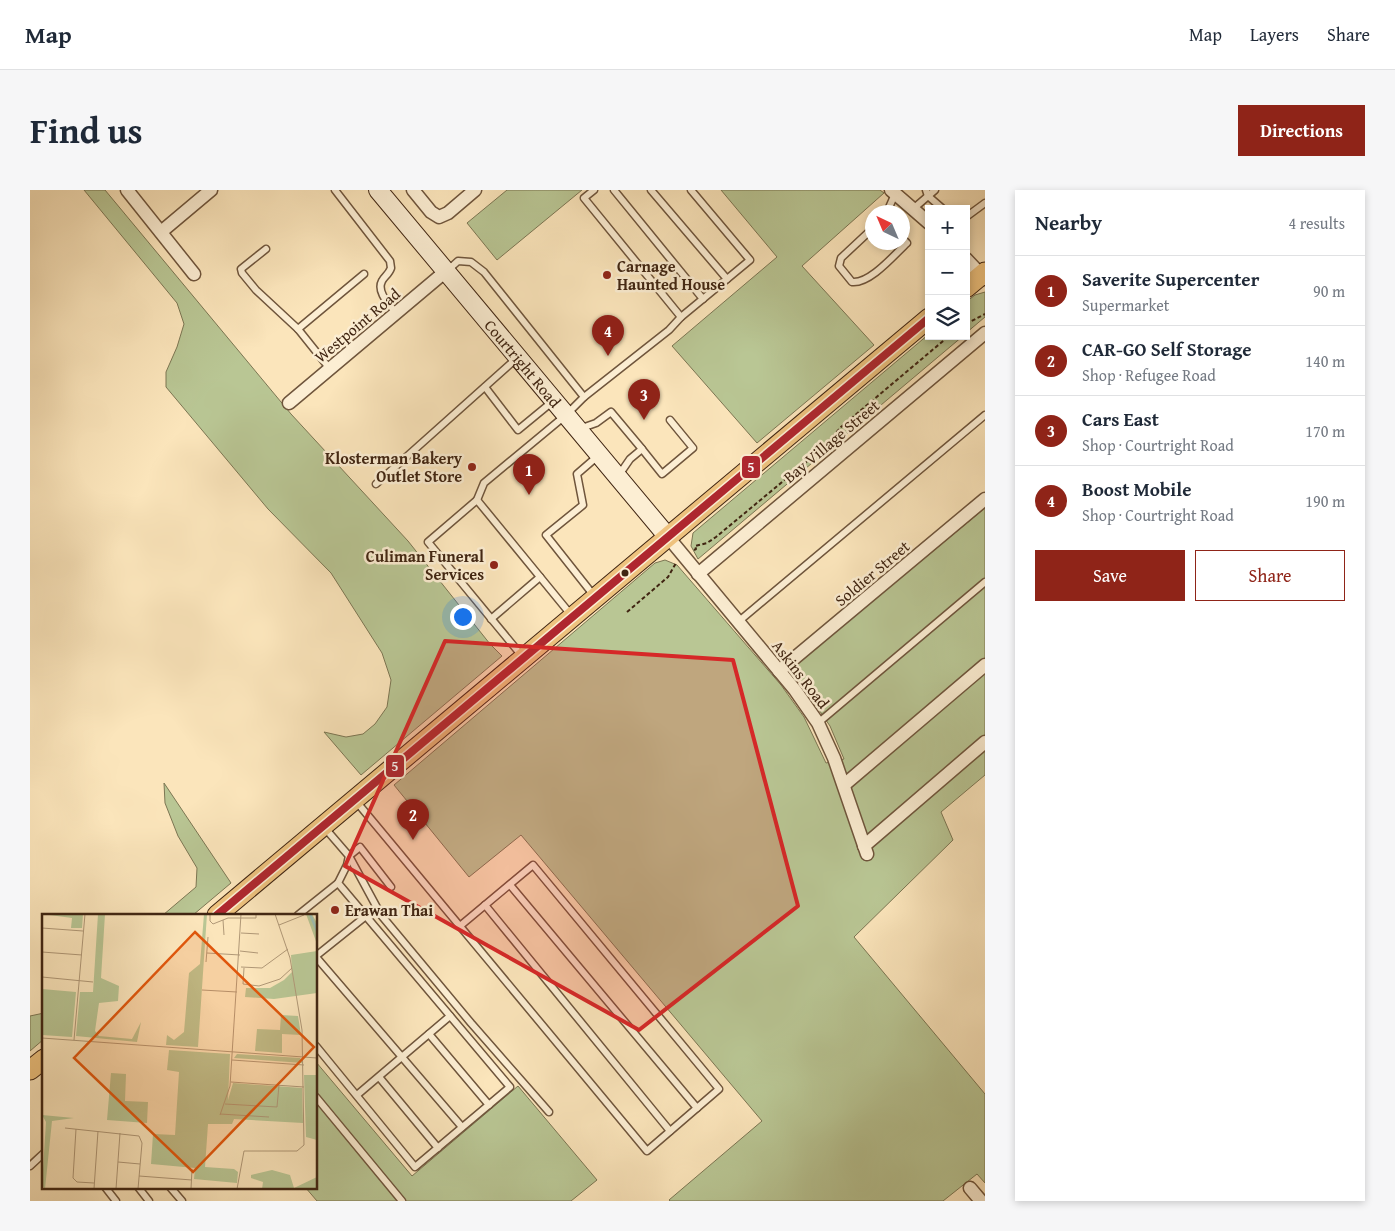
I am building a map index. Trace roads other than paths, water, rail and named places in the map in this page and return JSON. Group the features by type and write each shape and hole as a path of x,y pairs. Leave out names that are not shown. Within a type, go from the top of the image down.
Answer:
{"main road":[{"path":"970,285 984,275"},
{"path":"218,914 925,321"},
{"path":"30,1070 42,1061"}],"street":[{"path":"127,190 194,274"},
{"path":"161,232 211,190"},
{"name":"Courtright Road","path":"378,190 668,537"},
{"path":"413,190 431,212 439,217 448,213 475,190"},
{"path":"893,192 925,220"},
{"path":"970,263 984,275"},
{"name":"Westpoint Road","path":"289,403 446,271"},
{"name":"Bay Village Street","path":"698,574 985,333"},
{"name":"Soldier Street","path":"780,671 985,499"},
{"name":"Askins Road","path":"668,537 780,671 818,723 834,758 866,850 985,742"},
{"path":"844,785 985,665"},
{"path":"970,1188 981,1201"}],"lane":[{"path":"335,190 390,261 391,268 380,287 382,294 396,313"},
{"path":"594,190 584,198 681,318"},
{"path":"614,190 703,299"},
{"path":"651,190 727,279"},
{"path":"524,658 428,542 478,500 484,483 566,415 584,397 668,330 750,260 691,190"},
{"path":"913,209 927,193 935,190"},
{"path":"889,205 893,192"},
{"path":"927,193 938,205"},
{"path":"970,214 985,203"},
{"path":"865,236 841,258 839,266 852,282 869,278 899,250"},
{"path":"266,249 241,269 242,273 256,290 298,329 330,369"},
{"path":"446,271 458,261 471,262 484,272 584,397"},
{"path":"298,329 364,274"},
{"path":"376,484 517,358"},
{"path":"485,387 518,430 554,400"},
{"path":"578,429 596,424 611,412 662,474 693,448 670,420"},
{"path":"738,622 985,415"},
{"path":"618,476 630,459 642,449"},
{"path":"596,598 546,535 584,505 577,474 600,455"},
{"path":"478,500 573,617"},
{"path":"491,619 540,577"},
{"path":"818,723 985,582"},
{"path":"355,799 460,926 647,1151 719,1089 534,865 460,926"},
{"path":"323,826 350,856 381,915 471,1023 549,1112"},
{"path":"299,914 338,883 350,856 360,848 391,887"},
{"path":"318,1048 415,1168 510,1087 338,883"},
{"path":"510,885 697,1108"},
{"path":"485,905 670,1131"},
{"path":"318,954 366,916"},
{"path":"318,958 462,1128"},
{"path":"357,1096 450,1016"},
{"path":"429,1034 489,1105"},
{"path":"379,1077 438,1148"},
{"path":"318,1099 402,1201"},
{"path":"30,1166 42,1155"},
{"path":"105,1188 116,1201"},
{"path":"139,1188 149,1201"},
{"path":"171,1188 182,1201"}],"place":[{"name":"Carnage Haunted House","path":"607,275"},
{"name":"Boost Mobile","path":"608,356"},
{"name":"Cars East","path":"644,420"},
{"name":"Klosterman Bakery Outlet Store","path":"472,467"},
{"name":"Saverite Supercenter","path":"529,495"},
{"name":"Culiman Funeral Services","path":"494,565"},
{"name":"CAR-GO Self Storage","path":"413,840"},
{"name":"Erawan Thai","path":"335,910"}]}
